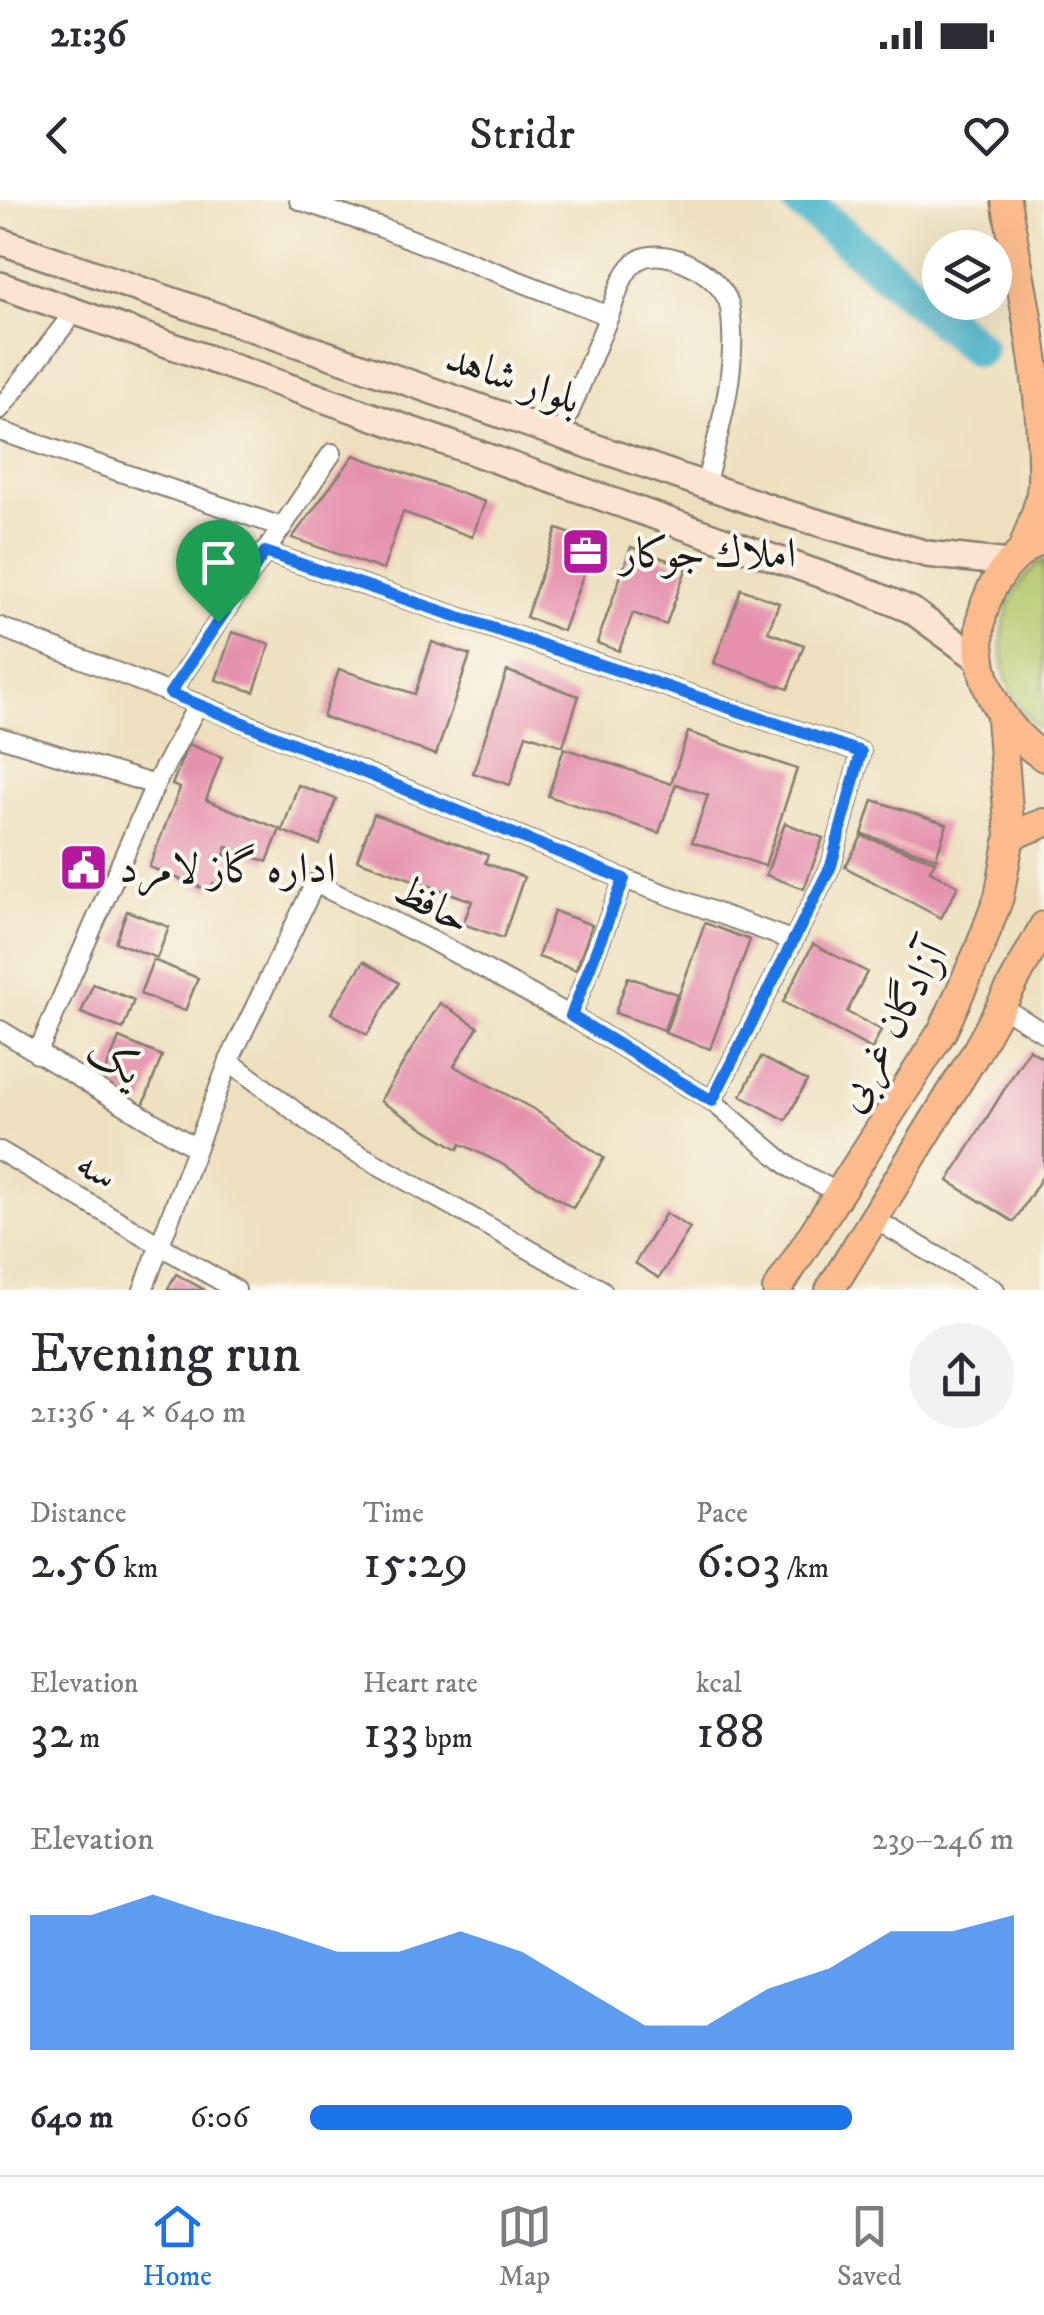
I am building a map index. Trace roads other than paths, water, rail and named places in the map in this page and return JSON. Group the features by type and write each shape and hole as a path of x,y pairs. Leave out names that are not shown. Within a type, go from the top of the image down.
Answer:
{"main road":[{"path":"1006,200 1036,374 1043,487 1025,550 991,593 981,626 980,660 987,690 1001,718 1024,743 1044,756"},
{"name":"بلوار شاهد","path":"0,241 785,513 927,554 1025,550"},
{"name":"بلوار شاهد","path":"0,286 860,588 911,610 980,660"},
{"path":"770,556 782,536 785,513"},
{"name":"آزادگان غربی","path":"778,1290 943,1030 999,897 1010,836 1001,718"},
{"path":"1010,836 1044,824"},
{"name":"آزادگان غربی","path":"830,1290 1002,1006 1044,926"}],"street":[{"path":"299,200 609,316"},
{"path":"560,435 633,263 644,257 661,257 695,265 721,287 730,306 730,364 724,416 705,485"},
{"path":"0,408 75,310"},
{"path":"0,430 282,527"},
{"path":"170,693 332,452"},
{"path":"265,552 861,752 831,866 712,1101"},
{"path":"0,627 624,879 791,940"},
{"path":"36,1054 155,785 198,704"},
{"path":"0,737 155,785"},
{"path":"571,1016 624,879"},
{"name":"حافظ","path":"143,1290 229,1061 315,883 430,939 571,1016 712,1101 791,1168 839,1193"},
{"path":"1002,1006 1044,1033"},
{"name":"یک","path":"0,1030 196,1148"},
{"path":"229,1061 330,1138 602,1290"},
{"name":"سه","path":"0,1151 236,1290"},
{"path":"874,1219 995,1290"}],"waterway":[{"path":"800,200 977,348"}],"place":[{"name":"املاك جوكار","path":"585,552"},
{"name":"اداره گاز لامرد","path":"84,867"}]}
